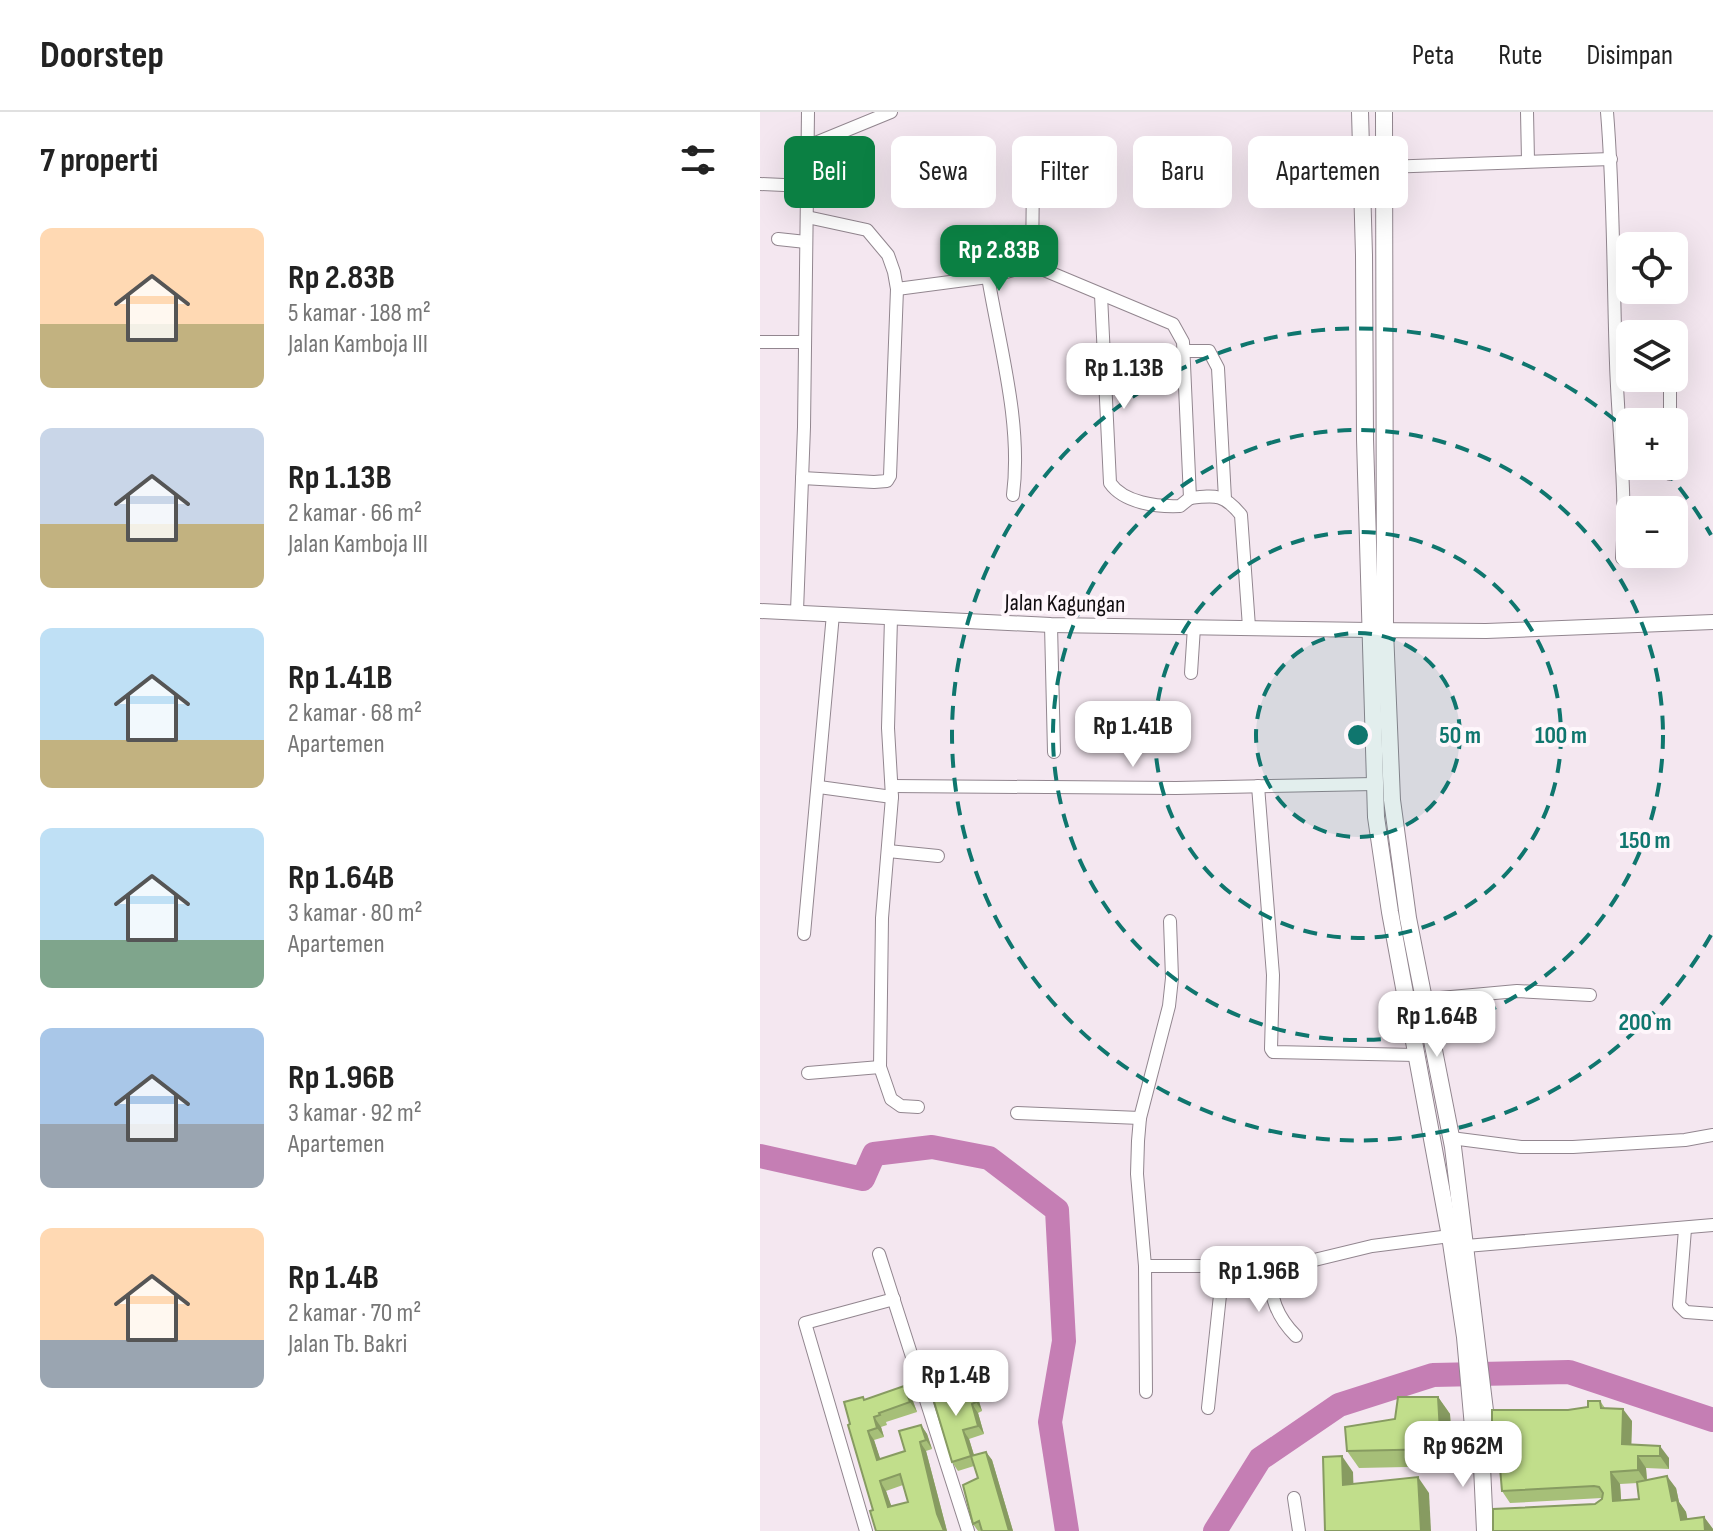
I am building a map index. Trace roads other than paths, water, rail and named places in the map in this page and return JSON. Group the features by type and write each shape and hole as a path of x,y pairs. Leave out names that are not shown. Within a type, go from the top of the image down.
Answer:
{"main road":[{"path":"1360,112 1377,630 1392,800 1416,1000 1416,1055 1470,1338"},
{"path":"1384,112 1384,136"},
{"path":"1384,208 1374,784 1376,817 1388,897 1451,1138 1466,1246 1470,1338 1478,1413 1487,1427 1481,1445 1489,1519"}],"street":[{"path":"808,112 808,136"},
{"path":"832,136 891,112"},
{"path":"1527,112 1528,160"},
{"path":"1607,112 1616,361"},
{"path":"1408,166 1611,159"},
{"path":"760,184 784,185"},
{"path":"797,611 807,208"},
{"path":"1032,265 1033,208"},
{"path":"802,478 874,482 887,481 890,476 897,289 888,255 867,230 807,217"},
{"path":"778,239 806,242"},
{"path":"897,289 988,277 1032,265 1173,324 1179,331 1183,351 1190,498"},
{"path":"988,277 1009,400 1015,459 1013,495"},
{"path":"1101,295 1110,483 1122,496 1160,505 1180,506 1190,498 1210,496 1225,499 1241,515 1249,627"},
{"path":"760,342 805,342"},
{"path":"1183,351 1209,351 1218,368 1225,499"},
{"path":"1618,392 1624,496"},
{"name":"Jalan Kagungan","path":"760,611 1051,625 1377,630 1545,629 1713,622"},
{"path":"804,934 833,614"},
{"path":"891,618 888,728 892,791 882,918 880,1067 891,1099 901,1106 918,1107"},
{"path":"1051,625 1054,752"},
{"path":"1191,673 1194,627"},
{"path":"819,787 892,791 1374,784"},
{"path":"1258,786 1273,975 1271,1049 1273,1052 1416,1055"},
{"path":"888,851 938,856"},
{"path":"1146,1392 1145,1266 1137,1174 1140,1118 1169,1006 1172,978 1170,921"},
{"path":"1416,1000 1517,991 1590,995"},
{"path":"808,1073 880,1067"},
{"path":"1017,1113 1140,1118"},
{"path":"1451,1138 1521,1147 1573,1147 1713,1135"},
{"path":"1466,1246 1713,1225"},
{"path":"1685,1229 1679,1305 1686,1312 1713,1314"},
{"path":"1145,1266 1269,1271 1372,1246 1450,1236"},
{"path":"879,1254 968,1531"},
{"path":"1208,1408 1223,1267"},
{"path":"1269,1271 1271,1296 1278,1315 1296,1336"},
{"path":"866,1531 805,1323 894,1299"},
{"path":"1294,1498 1299,1531"}],"waterway":[{"path":"760,1156 863,1179 874,1154 932,1147 989,1158 1057,1210 1064,1341 1050,1422 1067,1531"},
{"path":"1215,1531 1260,1459 1339,1405 1433,1375 1569,1372 1713,1420"}]}
